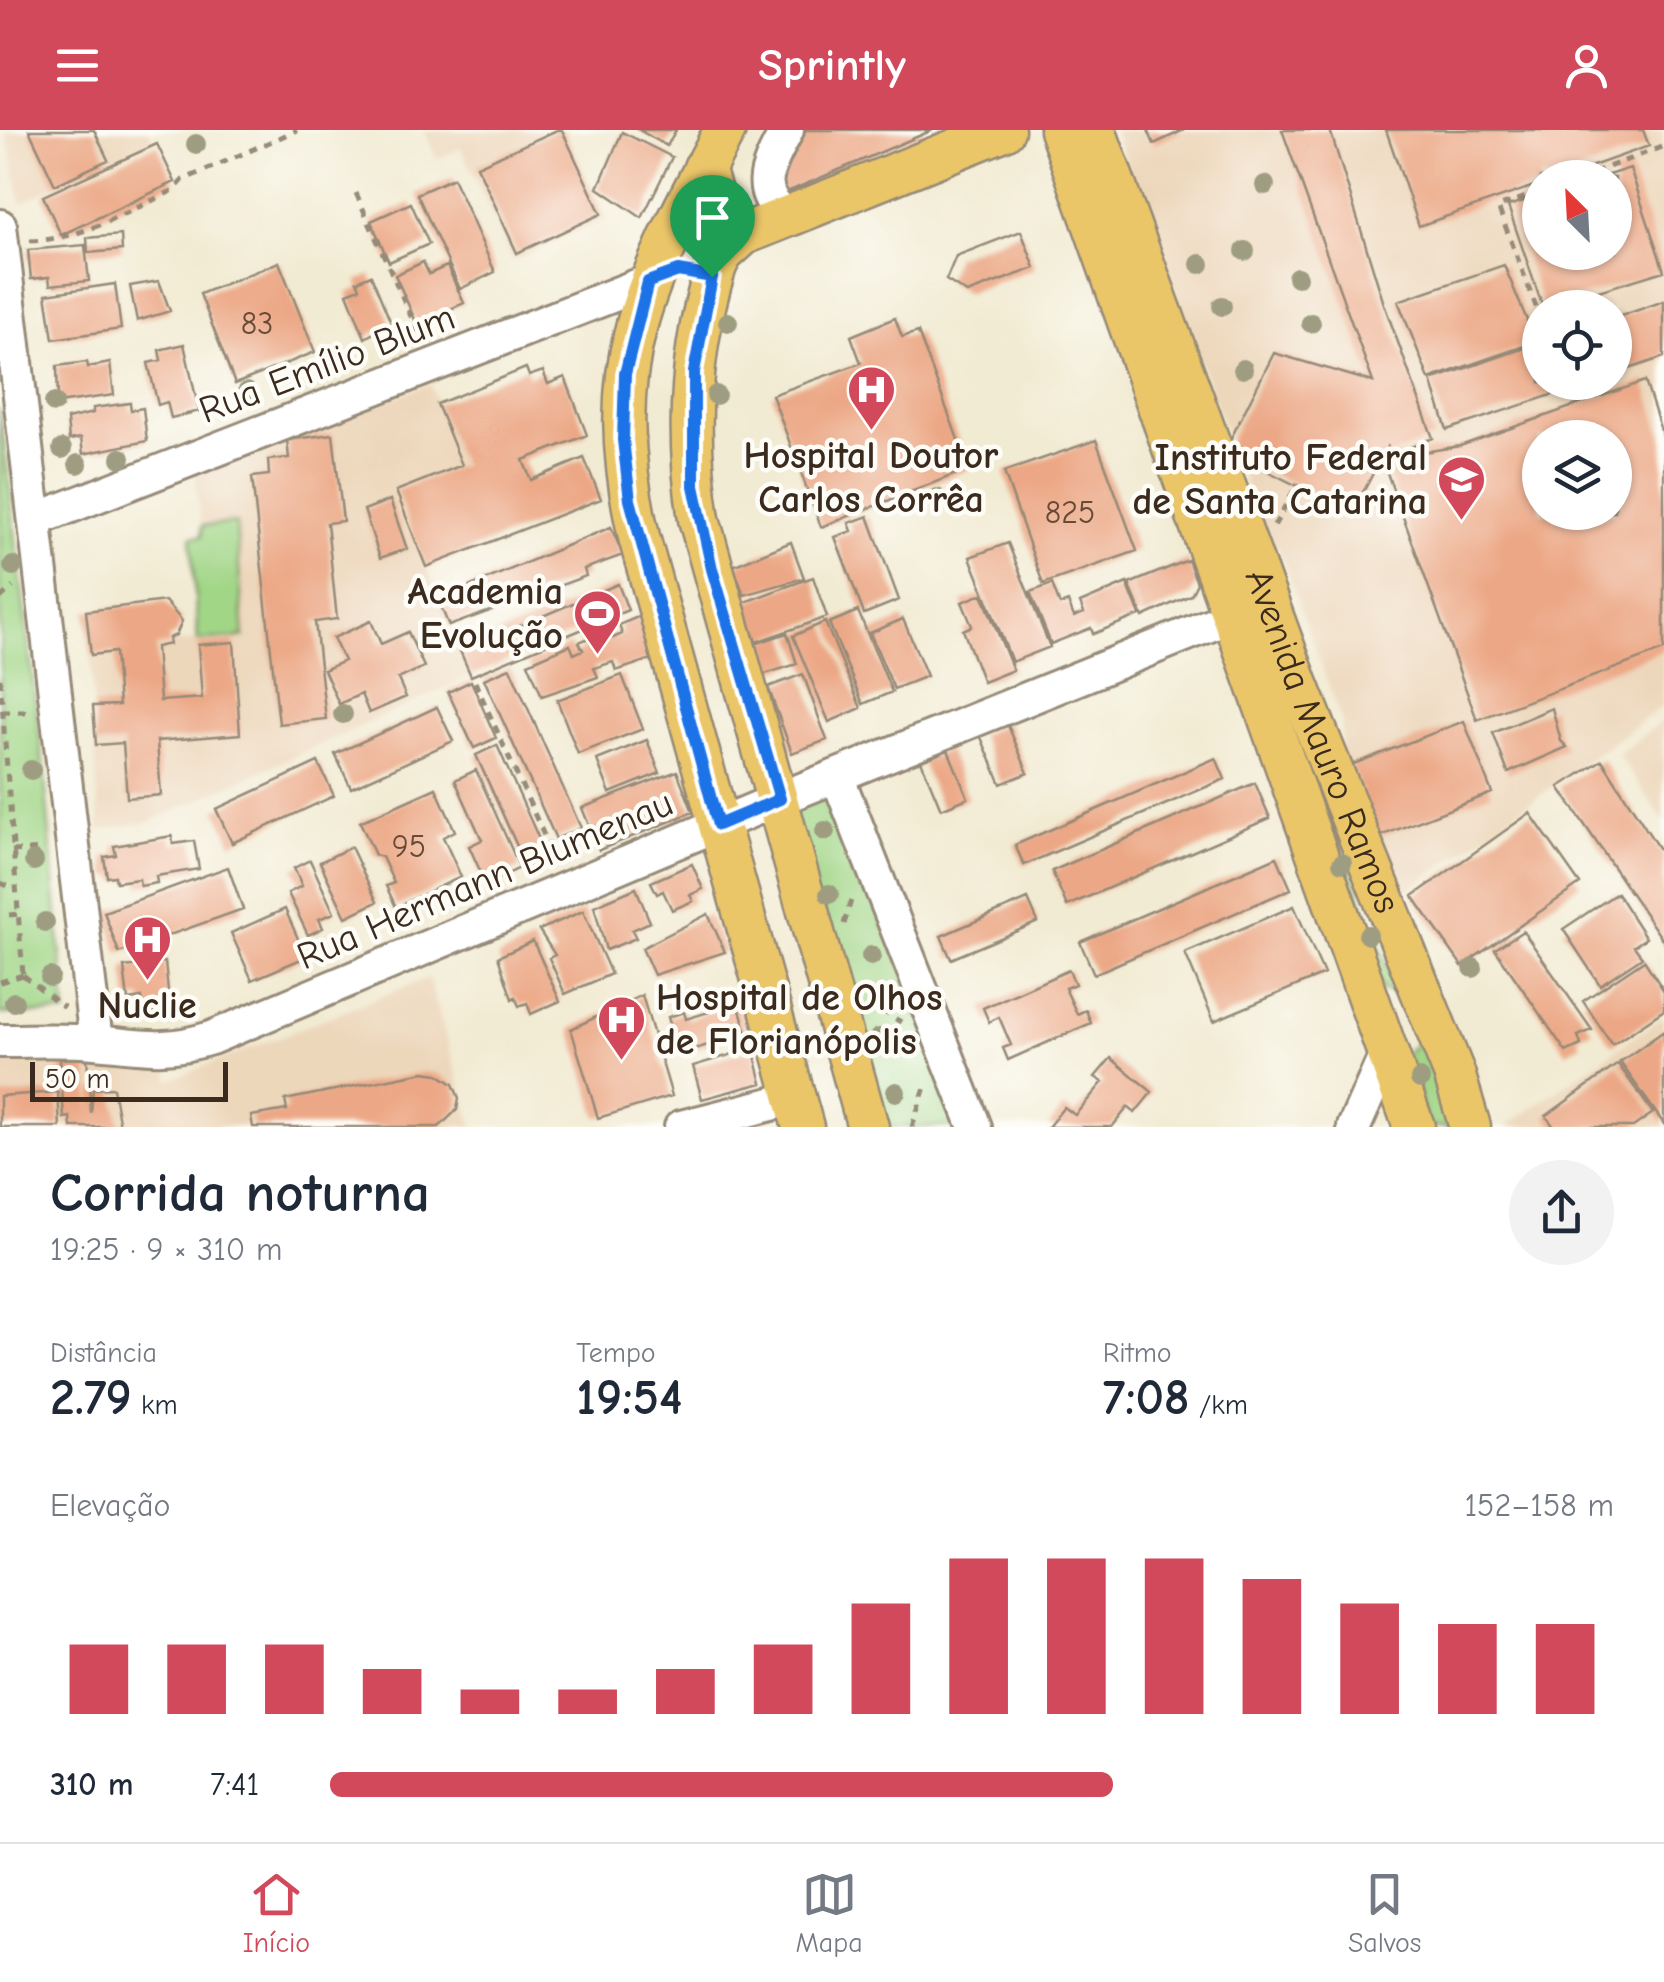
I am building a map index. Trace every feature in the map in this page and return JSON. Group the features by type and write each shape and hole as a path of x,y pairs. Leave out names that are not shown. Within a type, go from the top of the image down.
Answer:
{"main road":[{"path":"725,130 648,282 625,374 623,440 630,500 799,1112"},
{"path":"868,1127 780,799 712,569 694,486 694,372 712,277 722,254 744,234 1004,130"},
{"name":"Avenida Mauro Ramos","path":"1060,130 1249,609 1432,1020 1470,1127"},
{"name":"Avenida Mauro Ramos","path":"1095,130 1414,1127"},
{"path":"704,168 716,208 744,234"},
{"path":"648,282 678,271 712,277"},
{"path":"1388,1050 1432,1020"}],"street":[{"path":"787,130 765,182 770,204 787,217"},
{"path":"1,234 96,1042"},
{"name":"Rua Emílio Blum","path":"36,520 648,282"},
{"name":"Rua Hermann Blumenau","path":"0,1041 96,1042 150,1050 180,1048 211,1038 780,799 1249,609"},
{"path":"838,776 975,1127"},
{"path":"1354,1127 1388,1050"},
{"path":"681,1127 799,1112"}],"path":[{"path":"1,234 72,237 174,190 183,180 297,130"},
{"path":"1626,160 1664,146"},
{"path":"356,193 433,366"},
{"path":"1522,198 1498,207 1522,270"},
{"path":"1279,524 1298,483"},
{"path":"0,678 3,798 12,851 23,976 74,1015"},
{"path":"475,682 569,890"},
{"path":"2,712 42,711"},
{"path":"12,851 58,848"},
{"path":"0,882 16,888"},
{"path":"840,932 852,904 850,884"},
{"path":"9,915 19,914"},
{"path":"0,982 23,976"},
{"path":"862,995 907,1026"},
{"path":"912,1127 928,1077"}],"shaded area":[{"path":"15,130 148,130 153,140 21,203 7,134"},
{"path":"424,130 565,130 606,219 513,261 461,148 437,159"},
{"name":"Instituto Federal de Santa Catarina","path":"1114,130 1664,130 1664,705 1398,898 1341,759 1342,722 1278,547 1263,532"},
{"path":"430,384 462,465 396,492 471,676 149,822 99,830 91,655 198,640 191,537 202,536 195,474"},
{"path":"1664,720 1664,821 1618,755"},
{"path":"428,978 473,1127 0,1127 0,1063 32,1059 33,1052 143,1057 166,1066 170,1080"},
{"path":"1664,1016 1664,1127 1505,1127"}],"green space":[{"path":"0,408 45,782 66,1013 0,1014"},
{"path":"236,523 244,637 198,641 191,537 202,536 202,526"},
{"path":"1272,658 1394,984 1393,992 1383,990 1260,662"},
{"path":"834,790 962,1127 879,1127 789,809"},
{"path":"1419,1042 1428,1044 1453,1127 1429,1127 1405,1053"}],"building":[{"path":"29,130 94,130 108,160 55,185"},
{"path":"562,130 601,214 517,253 477,166"},
{"path":"639,130 676,130 667,146"},
{"path":"802,130 933,130 780,195 784,165"},
{"path":"1148,130 1184,130 1154,144"},
{"path":"1282,130 1330,130 1384,304 1433,438 1382,459 1388,445 1352,513 1225,450 1274,353 1373,382"},
{"path":"1386,130 1643,130 1649,146 1610,160 1522,160 1522,190 1419,226"},
{"path":"622,132 672,157 642,218 598,188"},
{"path":"157,144 175,182 61,235 43,196"},
{"path":"1632,174 1664,271 1602,290 1537,290 1530,270 1632,270"},
{"path":"453,178 495,272 460,289 417,194"},
{"path":"1522,202 1522,247 1508,206"},
{"path":"411,203 429,244 389,262 371,221"},
{"path":"1021,231 1035,268 967,293 946,280 956,256"},
{"path":"121,235 122,250 88,253 87,238"},
{"path":"85,245 89,281 50,285 49,277 31,279 28,250"},
{"path":"279,262 315,352 235,384 200,294"},
{"path":"423,262 429,274 447,266 464,303 417,324 395,275"},
{"path":"1504,265 1522,308 1522,347 1429,379 1398,301"},
{"path":"371,275 391,323 365,338 347,293 360,288 357,281"},
{"path":"159,281 170,311 137,321 130,286"},
{"path":"115,284 121,329 53,339 46,294"},
{"path":"1664,301 1664,357 1632,368 1632,312"},
{"name":"Hospital Doutor Carlos Corrêa","path":"895,318 902,337 918,332 969,469 821,527 772,395 861,363 851,336"},
{"path":"184,344 199,411 171,418 167,402 158,405 148,363 161,360 159,350"},
{"path":"1522,349 1522,400 1536,400 1447,430 1431,380"},
{"path":"87,362 88,367 110,363 114,395 58,403 57,366"},
{"path":"526,368 529,376 543,371 548,384 565,377 587,435 523,460 531,480 584,458 601,499 426,567 396,491 462,465 437,404"},
{"path":"1645,381 1664,440 1664,650 1477,720 1382,459 1460,446 1522,424 1522,530 1632,530 1632,420 1534,420 1591,400 1632,400 1632,386"},
{"path":"130,403 131,410 143,408 147,441 83,454 81,438 69,440 67,419 93,413 93,408"},
{"path":"333,434 343,521 327,523 337,619 315,622 326,719 279,724 252,477 269,475 268,460 289,458 287,440"},
{"path":"1096,440 1137,551 1043,584 1004,472"},
{"path":"390,500 407,549 380,558 364,510"},
{"path":"868,516 899,600 864,614 835,537 852,531 849,523"},
{"path":"611,527 623,555 584,569 586,576 449,626 438,600"},
{"path":"791,542 804,578 744,595 733,566"},
{"path":"1008,543 1050,647 1012,662 970,557"},
{"path":"1188,560 1197,583 1191,595 1143,617 1129,584"},
{"path":"813,577 827,617 756,642 742,603"},
{"path":"1127,583 1140,615 1093,634 1091,628 1051,644 1030,592 1052,584 1060,605 1068,602 1074,617 1084,613 1080,603"},
{"path":"618,584 628,610 471,676 460,651"},
{"path":"982,594 1013,670 983,682 963,630 972,626 962,602"},
{"path":"165,601 182,621 176,635 169,638 170,644 156,647 160,701 202,698 198,645 234,642 240,734 157,741 161,795 127,798 123,743 96,745 93,706 119,705 115,652 91,655 86,611"},
{"path":"858,611 892,692 863,704 829,623"},
{"name":"Academia Evolução","path":"640,616 652,659 616,671 613,662 594,668 598,677 542,696 528,663 570,645 574,654 583,650 579,642 609,629 613,638 622,634 619,625"},
{"path":"903,619 927,676 894,689 870,633"},
{"path":"371,621 381,644 408,632 424,667 398,679 406,697 369,713 361,694 339,704 324,670 344,661 333,638"},
{"path":"825,622 861,708 829,722 793,636"},
{"path":"787,633 797,664 762,675 752,645"},
{"path":"510,668 581,828 556,839 484,679"},
{"path":"803,674 827,740 792,753 768,687"},
{"path":"622,675 643,729 578,754 557,700"},
{"path":"471,681 496,738 474,748 448,692"},
{"path":"437,707 453,741 351,788 335,754"},
{"path":"1552,708 1561,741 1567,747 1508,773 1493,733"},
{"path":"1464,721 1492,793 1378,837 1351,765"},
{"path":"1007,723 1028,773 1001,784 980,735"},
{"path":"647,740 660,773 610,793 597,760"},
{"path":"497,745 547,857 526,866 476,755"},
{"path":"948,750 968,798 941,809 921,761"},
{"path":"1216,758 1225,779 1024,865 1015,845"},
{"path":"1602,760 1664,857 1664,942 1559,787"},
{"path":"318,762 334,796 232,843 216,809"},
{"path":"476,770 520,868 486,884 469,846 482,840 455,780"},
{"path":"677,771 693,812 599,850 582,808"},
{"path":"1255,783 1270,818 1067,906 1052,871"},
{"path":"436,788 455,831 443,837 461,877 396,907 386,886 394,883 360,822"},
{"path":"1530,813 1580,884 1462,966 1413,896"},
{"path":"172,836 173,844 194,841 199,869 156,876 157,883 140,886 139,879 116,882 115,876 107,877 104,857 116,855 114,846"},
{"path":"351,847 377,902 346,917 320,862"},
{"path":"1277,857 1291,889 1094,974 1080,942"},
{"path":"310,860 334,913 319,919 323,928 308,935 288,893 302,886 294,868"},
{"path":"692,864 703,889 690,895 693,901 672,910 663,891 657,894 651,882"},
{"path":"228,867 243,909 119,953 104,912"},
{"path":"636,888 650,922 632,930 636,938 606,950 594,906"},
{"path":"1617,893 1646,938 1634,946 1642,957 1600,985 1563,929"},
{"path":"1028,899 1038,922 951,959 941,936"},
{"path":"1294,906 1324,974 1214,1021 1185,953"},
{"path":"285,909 306,957 252,980 231,933"},
{"path":"583,911 611,974 565,994 549,958 555,955 539,930"},
{"path":"708,914 725,952 654,975 642,948"},
{"path":"1523,931 1592,1030 1578,1036 1581,1045 1566,1052 1495,949"},
{"path":"533,941 560,1001 531,1014 527,1003 519,1006 515,997 512,999 498,957"},
{"path":"1644,960 1664,991 1664,1010 1612,1045 1583,1001"},
{"name":"Nuclie","path":"165,962 170,1010 144,1013 142,998 128,1000 124,967"},
{"path":"1069,970 1075,984 1065,988 1077,1014 1086,1010 1091,1023 1008,1060 1003,1048 1011,1045 999,1017 989,1022 983,1008"},
{"name":"Hospital de Olhos de Florianópolis","path":"642,995 672,1096 598,1118 571,1029"},
{"path":"738,1003 747,1033 679,1054 668,1017 684,1012 686,1019"},
{"path":"1664,1031 1664,1124 1620,1062"},
{"path":"753,1048 762,1083 702,1099 693,1066"},
{"path":"87,1057 91,1113 93,1089 113,1088 120,1127 71,1127 70,1117 64,1118 60,1059"},
{"path":"1111,1058 1152,1092 1135,1113 1128,1107 1112,1127 1048,1127 1064,1107 1075,1115 1103,1082 1095,1077"},
{"path":"1618,1064 1653,1113 1633,1127 1554,1127 1546,1116"},
{"path":"424,1072 438,1074 453,1084 459,1098 457,1110 439,1127 253,1127 251,1116 287,1110 285,1100"},
{"path":"58,1092 60,1127 0,1127 0,1096"}],"place":[{"name":"Hospital Doutor Carlos Corrêa","path":"871,432"},
{"name":"Instituto Federal de Santa Catarina","path":"1462,522"},
{"name":"Academia Evolução","path":"598,656"},
{"name":"Nuclie","path":"147,982"},
{"name":"Hospital de Olhos de Florianópolis","path":"621,1062"}],"route":[{"path":"678,271 705,272 712,277 694,372 694,486 712,569 780,799 718,825 630,500 623,440 630,341 648,282 678,271"}]}
